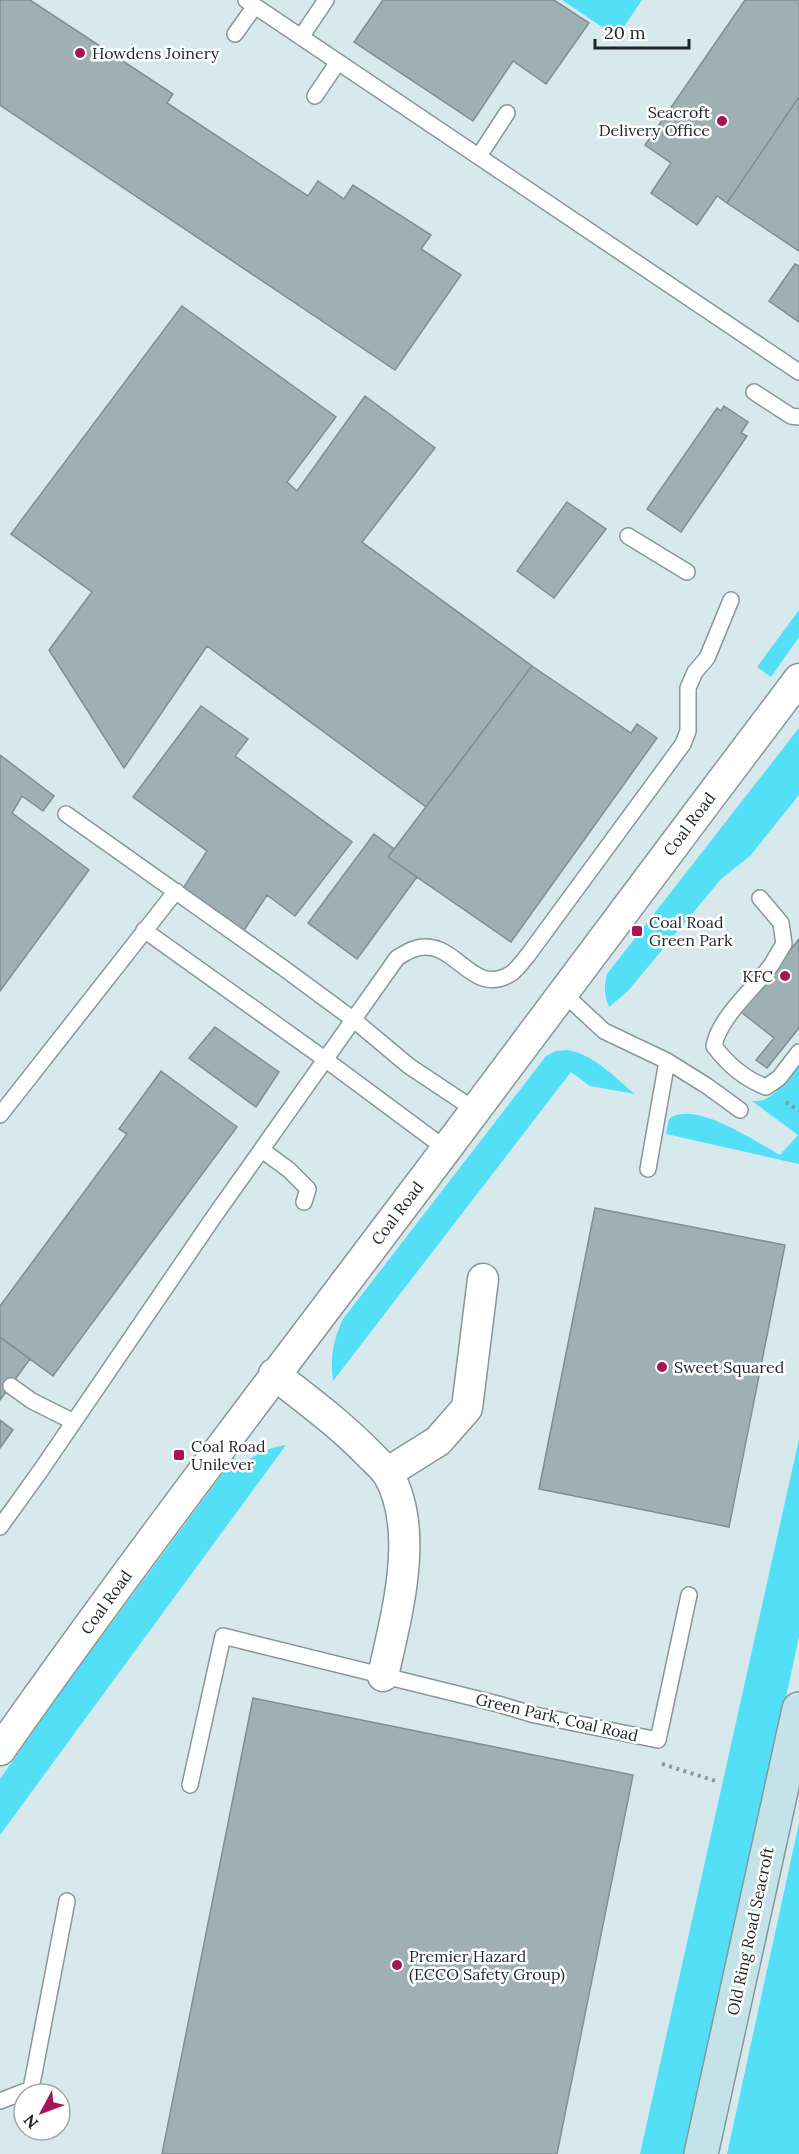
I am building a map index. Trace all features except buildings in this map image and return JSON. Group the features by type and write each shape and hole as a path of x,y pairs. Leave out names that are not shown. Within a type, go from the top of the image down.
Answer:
{"main road":[{"name":"Old Ring Road Seacroft","path":"701,2154 799,1709"}],"street":[{"name":"Coal Road","path":"0,1750 95,1616 274,1374 799,679"},
{"path":"387,1473 438,1441 466,1408 483,1279"},
{"path":"274,1374 352,1436 387,1473 396,1493 402,1518 404,1561 396,1616 383,1676"}],"lane":[{"path":"301,37 326,0"},
{"path":"235,34 250,3 799,372"},
{"path":"315,96 338,62"},
{"path":"479,156 507,113"},
{"path":"754,392 791,416 799,417"},
{"path":"628,536 687,572"},
{"path":"0,1527 211,1221 397,958 414,949 430,947 445,951 474,976 494,980 512,972 528,955 683,744 688,731 688,688 695,672 707,658 731,600"},
{"path":"66,814 354,1020 409,1066 475,1110"},
{"path":"0,1115 176,891"},
{"path":"760,898 781,923 784,944 772,964 716,1035 714,1046 738,1071 751,1081 766,1087 779,1078 799,1052"},
{"path":"144,930 446,1149"},
{"path":"563,993 604,1031 667,1061 740,1110"},
{"path":"648,1170 667,1061"},
{"path":"262,1150 289,1170 308,1189 304,1202"},
{"path":"11,1386 32,1401 74,1422"},
{"name":"Green Park, Coal Road","path":"190,1785 223,1636 535,1715 658,1740 689,1596"},
{"path":"0,2101 31,2089 67,1901"}],"path":[{"path":"658,1740 654,1761 719,1782"}],"shaded area":[{"path":"562,0 642,0 617,37"},
{"path":"799,610 799,637 771,677 757,667"},
{"path":"799,728 799,795 750,856 721,879 628,991 609,1007 605,990 607,974"},
{"path":"566,1050 594,1061 635,1094 590,1086 571,1072 333,1381 333,1349 343,1319 546,1056 556,1051"},
{"path":"799,1063 799,1164 666,1134 669,1119 680,1114 694,1114 725,1125 780,1155 798,1135 752,1101 760,1101 774,1094"},
{"path":"799,1439 799,1637 687,2154 640,2154"},
{"path":"286,1445 0,1835 0,1779 65,1686 234,1458 243,1464 263,1452"},
{"path":"799,1823 799,2154 727,2154"}],"place":[{"name":"Howdens Joinery","path":"80,53"},
{"name":"Seacroft Delivery Office","path":"722,121"},
{"name":"Coal Road Green Park","path":"637,931"},
{"name":"KFC","path":"785,976"},
{"name":"Sweet Squared","path":"662,1367"},
{"name":"Coal Road Unilever","path":"179,1455"},
{"name":"Premier Hazard (ECCO Safety Group)","path":"397,1965"}]}
